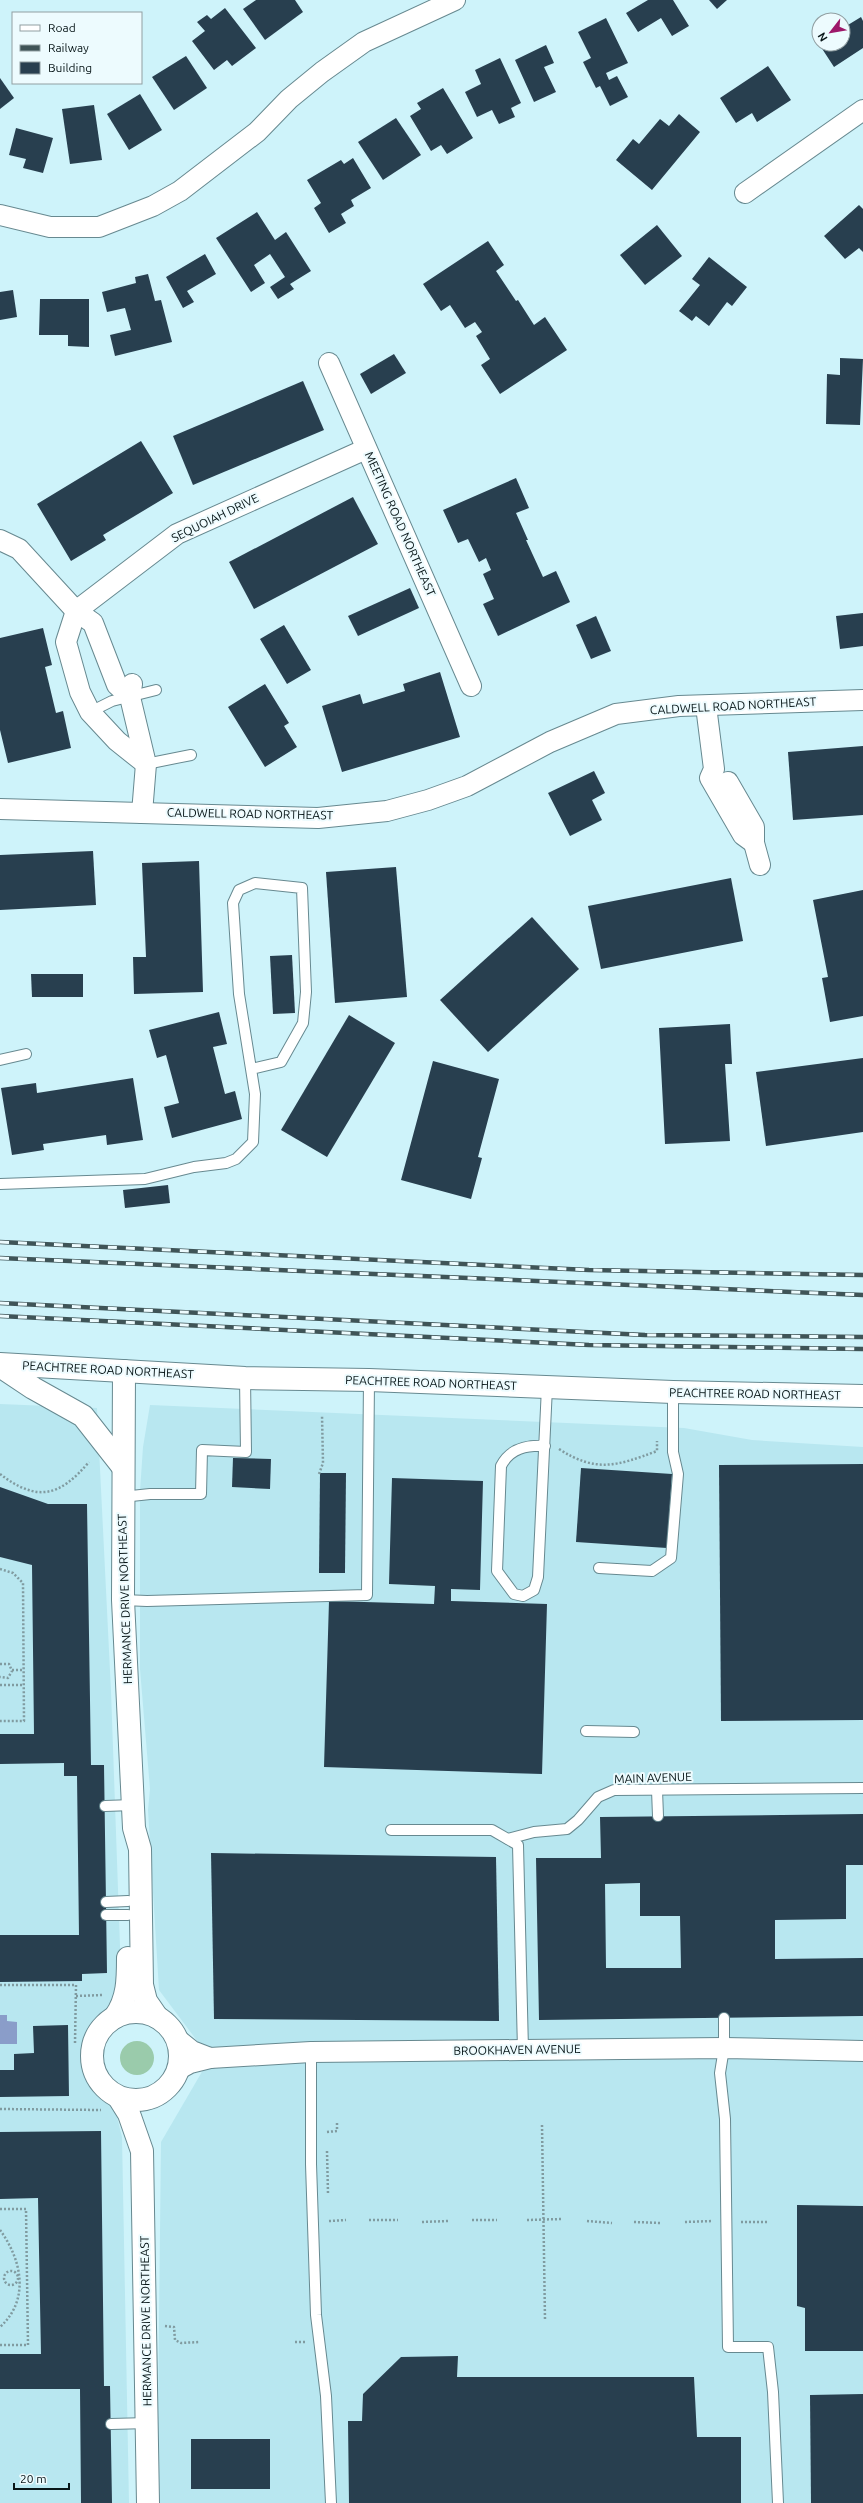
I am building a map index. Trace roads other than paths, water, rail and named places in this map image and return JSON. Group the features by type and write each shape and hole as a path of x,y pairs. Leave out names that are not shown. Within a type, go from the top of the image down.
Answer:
{"main road":[{"name":"PEACHTREE ROAD NORTHEAST","path":"0,1365 245,1378 369,1380 673,1392 863,1396"},
{"path":"0,1365 32,1388 83,1416 123,1467"},
{"name":"HERMANCE DRIVE NORTHEAST","path":"124,1371 122,1497 123,1600 134,1828 140,1849 142,1985 146,2001 157,2017 169,2026 177,2039 181,2054 179,2069 173,2082 162,2093 151,2099 140,2125 138,2140"},
{"name":"HERMANCE DRIVE NORTHEAST","path":"134,1828 128,1849 121,1910 128,1985 122,2008 115,2017 104,2025 96,2037 92,2051 92,2065 102,2084 119,2098 129,2114 142,2151 148,2423 148,2503"},
{"name":"HERMANCE DRIVE NORTHEAST","path":"115,2017 136,2012 157,2017"},
{"path":"119,2098 134,2101 151,2099"}],"street":[{"path":"0,215 50,227 99,227 153,206 180,191 257,132 289,99 322,72 364,42 455,0"},
{"path":"745,193 863,110"},
{"name":"MEETING ROAD NORTHEAST","path":"329,363 471,686"},
{"name":"SEQUOIAH DRIVE","path":"76,610 177,534 366,449"},
{"path":"0,540 19,549 76,610 93,623 108,638 124,666 133,686 130,697 146,764 142,813"},
{"path":"76,610 66,642 80,692 90,712 116,741 146,764"},
{"name":"CALDWELL ROAD NORTHEAST","path":"0,809 318,818 387,811 428,800 467,786 550,742 616,714 679,706 863,700"},
{"path":"706,706 714,770 710,778 729,797 760,865"},
{"name":"BROOKHAVEN AVENUE","path":"177,2039 192,2051 210,2058 311,2052 724,2048 863,2051"},
{"path":"179,2069 190,2063 210,2058"}],"lane":[{"path":"90,712 112,701 156,690"},
{"path":"146,764 191,755"},
{"path":"0,1184 144,1179 194,1167 226,1163 236,1159 253,1142 254,1094 239,994 233,903 238,890 255,883 302,888 306,992 303,1023 281,1062 251,1069"},
{"path":"0,1060 26,1054"},
{"path":"122,1497 150,1494 201,1494 202,1450 246,1452 245,1378"},
{"path":"123,1600 147,1601 367,1595 369,1380"},
{"path":"547,1387 550,1446 538,1577 534,1590 523,1596 514,1594 497,1571 501,1466 511,1454 521,1447 529,1445 550,1446"},
{"path":"598,1568 652,1571 671,1558 678,1474 673,1452 673,1392"},
{"path":"586,1731 634,1732"},
{"name":"MAIN AVENUE","path":"508,1839 534,1832 566,1829 578,1820 598,1797 614,1790 863,1788"},
{"path":"657,1790 658,1816"},
{"path":"105,1806 133,1805"},
{"path":"391,1830 492,1830 518,1845 523,2050"},
{"path":"106,1902 121,1910"},
{"path":"724,2018 724,2048 720,2073 725,2119 728,2347 768,2347 773,2392 778,2503"},
{"path":"311,2052 311,2164 316,2315 326,2396 331,2503"},
{"path":"111,2424 148,2423"}],"railway":[{"path":"0,1242 589,1270 863,1275"},
{"path":"0,1258 863,1295"},
{"path":"0,1303 645,1335 863,1337"},
{"path":"0,1316 589,1345 863,1349"}]}
